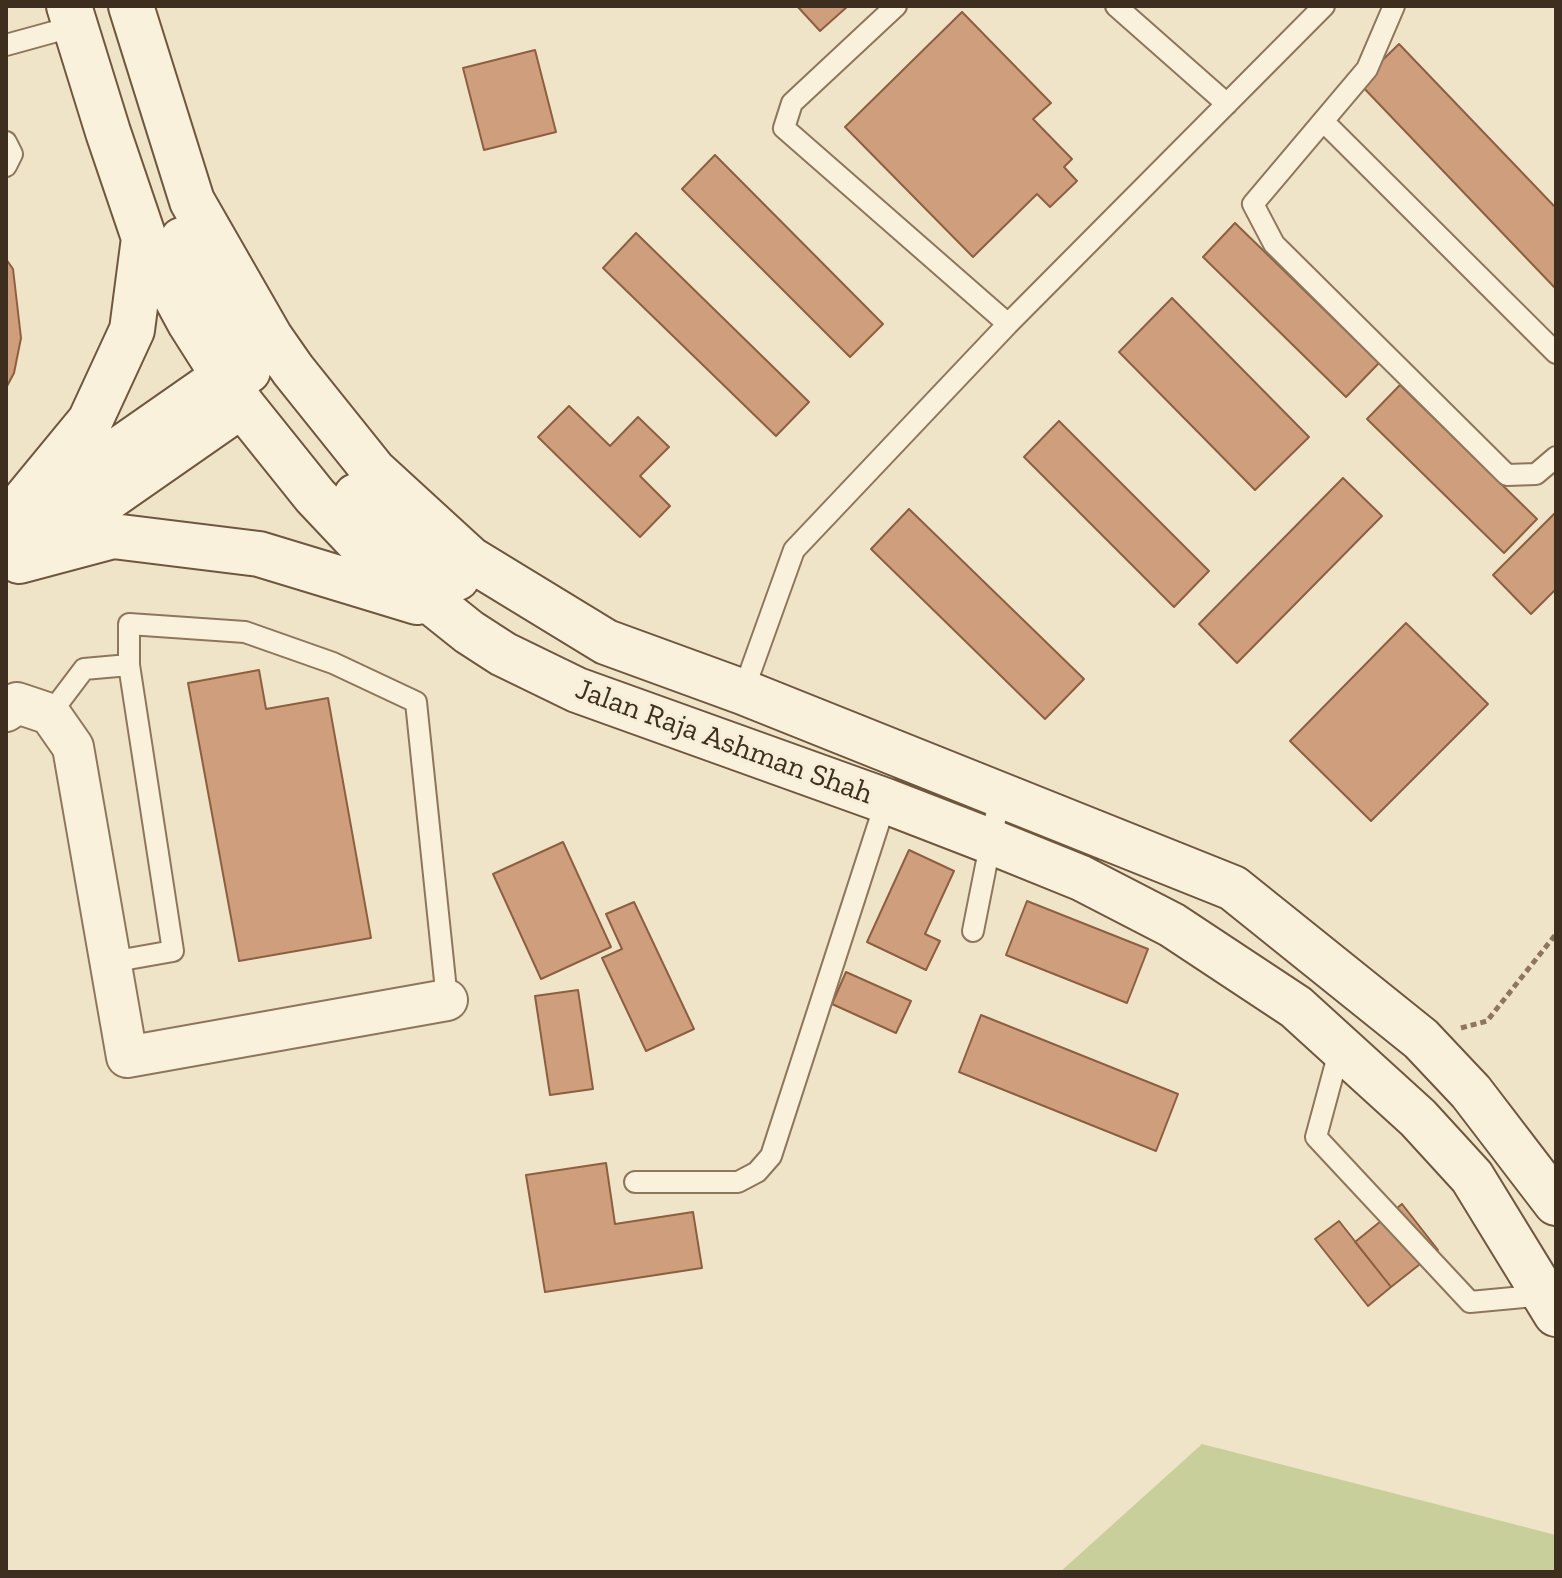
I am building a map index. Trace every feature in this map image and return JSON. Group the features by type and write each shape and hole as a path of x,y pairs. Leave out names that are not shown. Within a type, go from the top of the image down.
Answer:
{"main road":[{"path":"130,6 128,72 160,187 189,258 225,322 239,387 386,528 488,599 606,642"},
{"name":"Jalan Raja Ashman Shah","path":"130,6 192,201 270,337 374,471 470,559 606,642 743,692 1233,888 1421,1039 1471,1092 1556,1203"},
{"name":"Jalan Raja Ashman Shah","path":"72,16 144,238 190,323 315,496 365,549 435,607 503,654 577,690 992,842 1081,878 1172,925 1296,1007 1418,1118 1472,1177 1551,1304"},
{"path":"9,546 90,421 132,330 144,238"},
{"path":"9,546 239,387"},
{"path":"9,546 113,536 259,554 435,607"}],"street":[{"path":"6,711 17,703 50,714 73,747 127,1057 447,1000"}],"lane":[{"path":"896,6 792,103 784,128 1008,324"},
{"path":"1116,6 1227,104"},
{"path":"743,692 794,550 1008,324 1324,6"},
{"path":"1394,6 1367,69 1253,204 1274,244 1507,475 1536,474 1556,457"},
{"path":"6,45 72,16"},
{"path":"1323,121 1556,353"},
{"path":"6,142 12,154 6,166"},
{"path":"111,962 173,951 129,665 129,624 245,632 333,663 416,702 447,1000"},
{"path":"50,714 84,669 129,665"},
{"path":"973,931 1000,795"},
{"path":"635,1182 738,1182 757,1172 771,1156 886,801"},
{"path":"1340,1048 1316,1137 1470,1302 1551,1304"}],"path":[{"path":"1421,1039 1487,1021 1556,934"}],"green space":[{"path":"1202,1444 1556,1535 1556,1572 1060,1572"}],"building":[{"path":"797,6 848,6 820,31"},
{"path":"962,12 1051,103 1033,119 1072,159 1064,167 1077,181 1050,207 1037,194 973,257 845,127"},
{"path":"1399,44 1556,208 1556,289 1359,83"},
{"path":"535,50 556,132 484,150 463,68"},
{"path":"715,155 883,324 850,357 682,189"},
{"path":"1235,223 1379,363 1346,397 1203,257"},
{"path":"636,233 809,402 776,436 603,268"},
{"path":"6,259 13,269 21,338 14,373 6,388"},
{"path":"1172,298 1309,437 1255,490 1119,352"},
{"path":"1400,385 1537,519 1504,553 1367,419"},
{"path":"569,406 610,446 638,417 669,447 640,476 670,506 640,537 538,437"},
{"path":"1059,421 1209,571 1174,607 1024,457"},
{"path":"1343,478 1382,516 1237,663 1199,624"},
{"path":"909,509 1084,679 1045,719 871,549"},
{"path":"1556,512 1556,589 1531,614 1493,575"},
{"path":"1406,623 1488,704 1371,821 1290,741"},
{"path":"259,670 266,709 328,698 371,938 239,961 188,683"},
{"path":"563,842 611,947 541,979 493,874"},
{"path":"909,850 954,871 925,934 940,941 926,970 867,942"},
{"path":"1027,901 1148,949 1127,1003 1006,955"},
{"path":"634,902 694,1029 646,1051 602,958 622,949 606,914"},
{"path":"846,972 911,1001 896,1033 832,1004"},
{"path":"578,990 593,1089 550,1095 535,996"},
{"path":"981,1015 1178,1094 1156,1151 959,1072"},
{"path":"606,1163 615,1224 693,1212 702,1268 545,1292 526,1175"},
{"path":"1402,1204 1438,1250 1391,1287 1355,1242"},
{"path":"1339,1221 1391,1287 1368,1306 1315,1239"}]}
